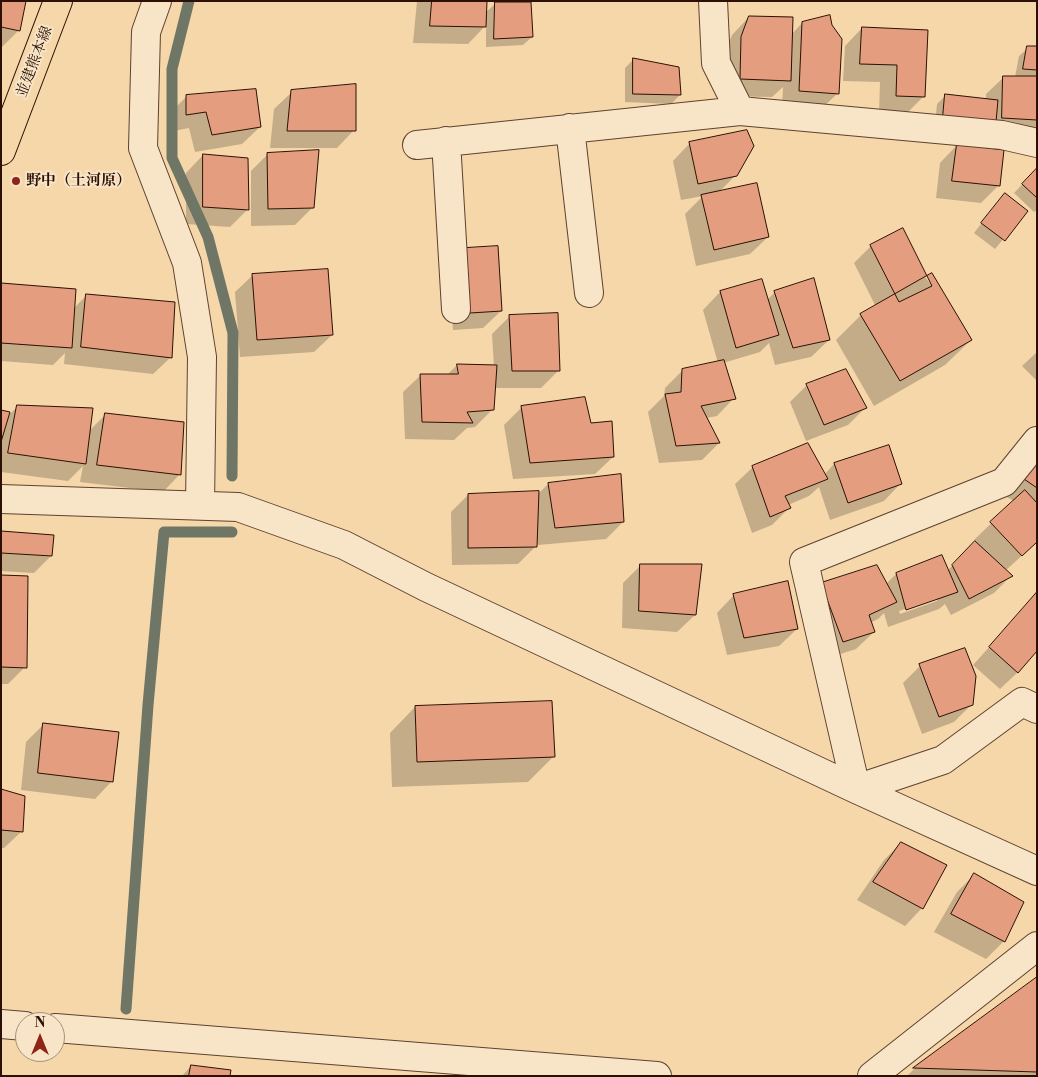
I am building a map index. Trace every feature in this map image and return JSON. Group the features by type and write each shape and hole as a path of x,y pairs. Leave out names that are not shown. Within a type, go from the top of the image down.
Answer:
{"main road":[{"name":"並建熊本線","path":"1,151 58,1"}],"street":[{"path":"157,1 146,32 143,148 187,263 202,357 200,506"},
{"path":"713,1 716,63 740,111"},
{"path":"416,144 740,111 1002,135 1037,143"},
{"path":"570,128 589,293"},
{"path":"446,141 456,309"},
{"path":"856,789 804,562 1004,482 1037,441"},
{"path":"1,500 238,507 344,545 426,588 856,789 1037,871"},
{"path":"856,789 943,760 1029,706"},
{"path":"872,1076 1037,946"},
{"path":"1,1024 15,1025"},
{"path":"65,1029 657,1076"}],"building":[{"path":"1,1 26,1 20,31 1,27"},
{"path":"432,1 487,1 486,27 430,26"},
{"path":"495,2 531,2 533,37 494,39"},
{"path":"830,15 832,25 842,39 839,94 799,91 802,22"},
{"path":"749,16 793,17 791,81 740,79 741,37"},
{"path":"862,27 928,30 925,97 896,96 897,65 860,64"},
{"path":"1027,46 1037,46 1037,70 1023,69"},
{"path":"633,58 679,67 681,95 633,94"},
{"path":"1003,76 1037,76 1037,120 1002,118"},
{"path":"356,84 356,131 287,131 291,90"},
{"path":"256,89 261,127 212,135 206,112 186,115 186,95"},
{"path":"945,94 998,100 996,122 943,117"},
{"path":"747,130 754,146 737,176 698,184 689,142"},
{"path":"957,144 1004,150 1000,186 952,181"},
{"path":"319,150 314,208 268,209 267,153"},
{"path":"203,154 248,158 249,210 203,207"},
{"path":"1037,168 1037,198 1022,184"},
{"path":"757,183 769,237 714,250 701,195"},
{"path":"1005,193 1028,211 1005,241 981,223"},
{"path":"903,228 932,286 899,302 870,245"},
{"path":"498,246 502,311 470,313 466,248"},
{"path":"328,269 333,335 257,340 252,274"},
{"path":"932,273 972,340 900,381 860,314"},
{"path":"814,278 830,340 793,348 774,291"},
{"path":"762,279 779,335 736,348 720,291"},
{"path":"1,283 76,289 72,348 1,343"},
{"path":"86,294 175,302 172,358 81,347"},
{"path":"558,313 560,371 512,371 509,315"},
{"path":"724,360 736,399 701,406 720,443 676,446 665,394 681,392 682,369"},
{"path":"457,364 497,365 494,410 467,412 473,423 422,422 420,374 458,374"},
{"path":"846,369 867,408 824,425 806,384"},
{"path":"585,397 591,423 612,421 614,457 530,463 521,406"},
{"path":"17,405 93,408 86,464 8,453"},
{"path":"1,410 10,412 1,442"},
{"path":"105,413 184,422 181,475 97,465"},
{"path":"808,443 828,479 785,496 791,508 770,517 752,466"},
{"path":"889,445 902,484 848,503 834,463"},
{"path":"1037,460 1037,488 1024,479"},
{"path":"621,474 624,522 555,528 548,483"},
{"path":"1025,490 1037,503 1037,542 1022,556 990,522"},
{"path":"539,491 537,547 468,548 468,494"},
{"path":"1,531 54,535 52,556 1,553"},
{"path":"975,541 1013,576 969,599 952,565"},
{"path":"942,555 958,592 906,610 896,573"},
{"path":"640,564 702,564 696,615 639,611"},
{"path":"877,565 897,602 869,615 875,632 843,642 821,583"},
{"path":"1,575 28,576 27,668 1,667"},
{"path":"788,581 798,629 744,638 733,594"},
{"path":"1037,592 1037,651 1018,673 989,647"},
{"path":"965,648 976,676 973,705 939,717 919,664"},
{"path":"552,701 555,757 417,762 415,706"},
{"path":"43,723 119,732 113,782 38,773"},
{"path":"1,789 25,796 23,832 1,830"},
{"path":"901,842 947,865 923,909 873,882"},
{"path":"974,873 1024,902 1005,942 951,914"},
{"path":"1037,977 1037,1072 913,1068"},
{"path":"191,1065 231,1070 230,1076 189,1076"}],"waterway":[{"path":"189,1 172,69 172,158 208,237 233,333 232,476"},
{"path":"126,1009 148,705 164,532 232,532"}],"place":[{"name":"野中（土河原）","path":"16,181"}]}
